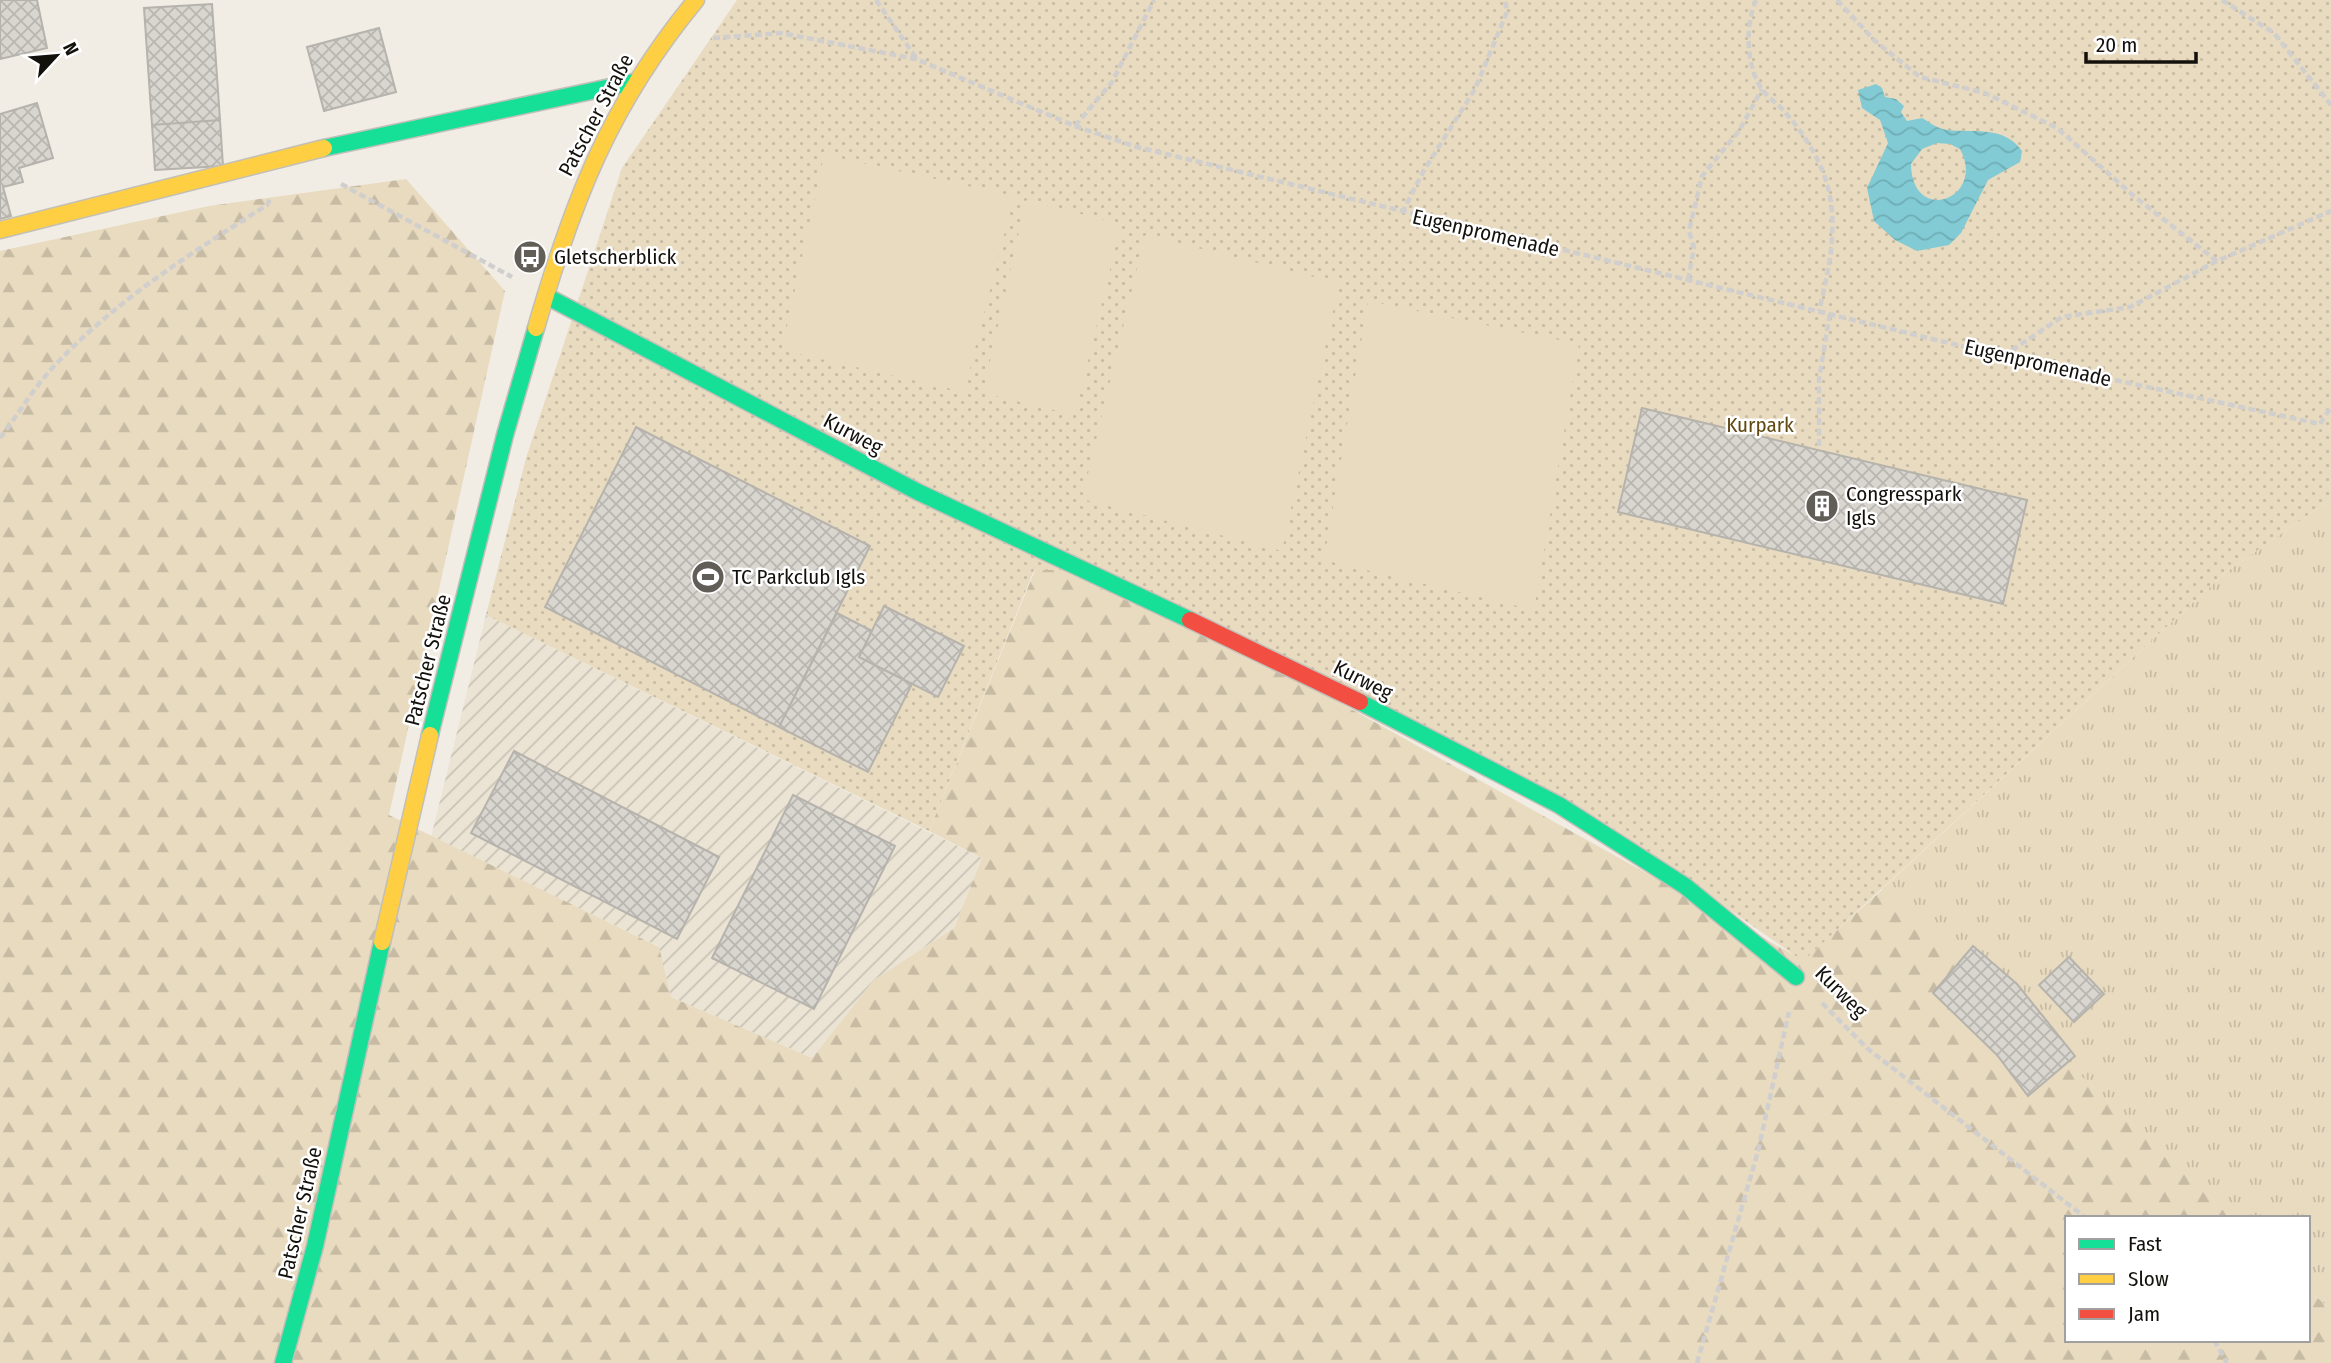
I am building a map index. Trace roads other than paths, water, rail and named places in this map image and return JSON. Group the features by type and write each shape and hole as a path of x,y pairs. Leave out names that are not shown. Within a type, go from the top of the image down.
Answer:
{"street":[{"name":"Patscher Straße","path":"283,1363 315,1246 420,779 505,435 546,296 580,189 634,82 661,42 696,0"},
{"path":"0,230 289,155 634,82"},
{"name":"Kurweg","path":"546,296 918,492 1303,673 1559,805 1685,887 1796,977"}],"water":[{"path":"1876,84 1882,88 1885,97 1896,99 1904,106 1901,112 1907,121 1922,118 1944,129 1997,134 2015,143 2022,151 2020,162 1988,180 1961,233 1949,245 1917,251 1895,240 1874,221 1867,188 1888,143 1880,120 1862,108 1858,90","holes":["1937,143 1950,144 1960,149 1966,167 1964,181 1957,192 1934,200 1923,195 1914,183 1911,164 1922,149"]}],"place":[{"name":"Gletscherblick","path":"530,257"},
{"name":"Congresspark Igls","path":"1822,506"},
{"name":"TC Parkclub Igls","path":"708,577"}],"park label":[{"name":"Kurpark","path":"1760,425"}]}
